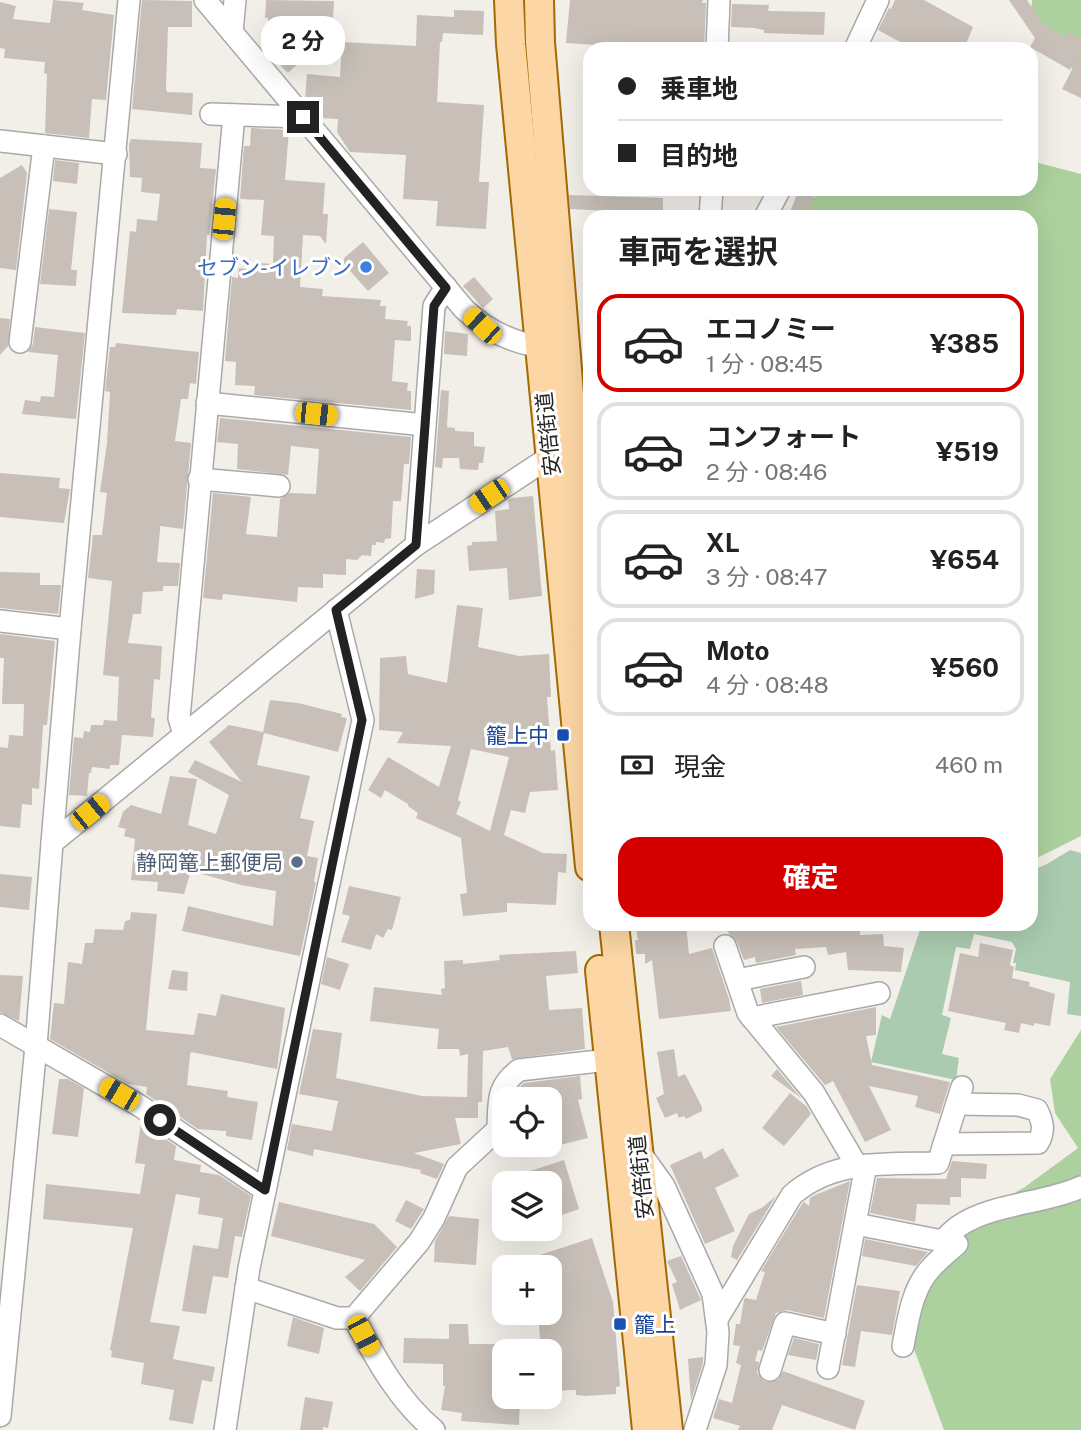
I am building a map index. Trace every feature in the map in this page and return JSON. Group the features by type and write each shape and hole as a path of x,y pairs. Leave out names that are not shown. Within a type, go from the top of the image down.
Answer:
{"main road":[{"name":"安倍街道","path":"509,0 510,44 553,348 571,447 583,574"},
{"name":"安倍街道","path":"539,0 553,348"},
{"name":"安倍街道","path":"571,447 583,712"},
{"name":"安倍街道","path":"596,931 647,1430"},
{"name":"安倍街道","path":"615,931 668,1430"}],"street":[{"path":"0,1416 36,1046 70,629 129,0"},
{"path":"205,0 446,288 482,326 517,342 553,348"},
{"path":"232,32 235,0"},
{"path":"717,42 719,0"},
{"path":"858,42 878,0"},
{"path":"211,114 303,117"},
{"path":"184,734 179,718 234,114"},
{"path":"0,141 116,154"},
{"path":"20,342 44,146"},
{"path":"416,545 434,306 446,288"},
{"path":"207,403 425,425"},
{"path":"52,843 416,545 571,447"},
{"path":"199,479 279,486"},
{"path":"225,1430 246,1289 265,1190 362,720 336,610"},
{"path":"0,621 70,629"},
{"path":"725,946 748,1013 814,1093 862,1166 856,1224 828,1368"},
{"path":"737,980 804,967"},
{"path":"752,1018 880,993"},
{"path":"0,1025 139,1106 265,1190"},
{"path":"246,1289 337,1318 354,1318 419,1242 434,1218 457,1167 498,1129 500,1091 509,1078 519,1070 608,1060"},
{"path":"717,1319 792,1195 807,1182 829,1173 862,1166 937,1163 960,1096 1037,1110 1042,1121 1043,1134 1038,1143 944,1144"},
{"path":"638,1150 664,1186 713,1294 718,1332 716,1365 695,1430"},
{"path":"942,1241 960,1225 984,1215 1081,1187"},
{"path":"856,1224 957,1244 930,1268 921,1283 903,1346"},
{"path":"354,1318 396,1389 415,1414 434,1430"},
{"path":"770,1370 785,1323 835,1334"}],"green space":[{"path":"1032,0 1081,0 1081,80 1031,14"},
{"path":"1038,163 1081,174 1081,836 1038,858 1038,210 799,210 816,196 1038,196"},
{"path":"1070,850 1081,853 1081,1016 1067,1014 1070,982 1015,970 1016,963 1013,963 1016,949 1012,942 974,934 970,949 956,947 942,1015 951,1018 942,1054 959,1058 956,1080 871,1062 882,1015 890,1019 920,931 1038,931 1038,868"},
{"path":"1081,1030 1081,1430 944,1430 911,1341 923,1265 975,1215 1025,1187 1078,1148 1055,1113 1050,1079"}],"building":[{"path":"53,0 84,3 82,10 114,15 106,100 92,99 89,138 45,133 45,62 4,58 5,49 0,48 0,2 16,6 13,19 50,23"},
{"path":"142,0 192,1 192,27 168,27 166,88 167,92 193,93 192,115 132,109"},
{"path":"266,0 334,1 332,30 281,26 281,22 268,21 268,18 265,18"},
{"path":"570,0 703,0 702,3 706,3 704,42 566,43"},
{"path":"895,0 924,0 973,27 967,42 900,42 878,30 889,8 891,9"},
{"path":"1009,0 1027,0 1044,25 1066,37 1069,32 1081,39 1081,48 1070,70 1038,52 1038,42 1033,42 1035,38"},
{"path":"732,4 769,5 768,11 825,12 824,35 764,33 764,30 754,28 731,27"},
{"path":"454,10 484,11 483,35 443,33 440,42 437,102 484,105 479,182 489,182 486,229 436,226 438,201 403,199 406,155 350,152 337,132 338,119 321,118 305,99 307,74 340,77 342,42 416,46 417,15 454,17"},
{"path":"291,41 306,56 288,73 273,58"},
{"path":"1081,52 1081,98 1062,89"},
{"path":"251,128 289,130 285,180 325,183 323,214 328,214 326,244 320,236 303,235 300,287 323,289 322,296 381,300 380,306 386,306 385,319 408,321 407,326 411,326 411,341 395,340 392,381 408,383 411,410 254,395 255,386 235,385 236,362 225,361 232,277 238,278 239,268 257,270 258,263 273,264 274,236 261,235 264,200 240,199 244,146 250,146"},
{"path":"131,139 202,143 200,168 216,169 207,235 203,311 177,309 176,315 122,313 130,231 136,232 137,219 157,221 160,194 141,192 142,178 130,177"},
{"path":"55,160 79,163 77,184 53,181"},
{"path":"22,165 27,173 16,270 0,268 0,178"},
{"path":"569,195 663,198 663,210 570,209"},
{"path":"796,196 814,196 809,210 791,210"},
{"path":"49,209 77,212 71,270 77,270 76,286 40,284"},
{"path":"363,242 389,273 368,291 344,264 344,258"},
{"path":"474,277 493,299 483,308 463,286"},
{"path":"0,318 10,319 8,346 0,355"},
{"path":"35,327 85,333 76,419 22,414 25,400 40,402 41,396 54,397 58,355 28,352 33,344"},
{"path":"445,331 468,334 467,356 444,354"},
{"path":"116,343 199,352 196,384 190,383 188,399 181,399 175,441 191,443 183,529 160,526 157,562 180,563 178,586 163,586 163,591 143,592 141,614 133,614 128,643 162,646 160,680 154,679 151,718 155,718 153,737 122,735 119,765 110,765 110,769 92,767 87,796 69,795 74,737 83,738 84,731 90,732 91,725 103,725 104,720 117,721 119,677 103,675 112,581 88,578 93,535 102,535 107,493 100,492 110,392 105,391 110,347 115,347"},
{"path":"441,390 449,391 447,427 455,428 455,431 474,432 474,446 485,447 483,463 479,463 478,470 460,469 459,458 443,458 442,468 435,467"},
{"path":"220,418 411,437 409,464 404,464 401,501 393,501 391,538 385,539 384,543 376,542 376,545 372,545 371,556 362,555 357,560 346,559 346,575 323,574 323,588 298,587 297,602 223,594 222,600 203,598 213,493 251,497 246,534 277,537 280,499 290,493 316,494 319,449 291,446 288,475 237,469 238,444 217,442"},
{"path":"0,473 60,478 59,488 70,489 64,523 0,517"},
{"path":"533,496 542,596 509,600 507,568 469,571 467,546 472,545 472,542 497,541 495,511 509,509 508,500 512,498"},
{"path":"417,569 435,570 434,594 415,599"},
{"path":"0,572 40,573 40,585 61,585 58,614 0,608"},
{"path":"457,605 483,608 478,647 519,656 549,654 551,697 547,697 551,751 555,750 558,790 530,792 525,813 511,810 504,835 543,853 567,854 566,873 558,872 556,905 507,903 507,912 463,916 460,894 467,893 461,838 416,818 418,813 385,790 381,798 368,790 388,757 439,787 451,746 397,743 403,732 379,730 380,658 406,656 408,674 447,683","holes":["471,749 509,757 490,831 456,814 461,802 458,800"]},
{"path":"0,634 55,641 47,725 43,725 39,789 32,788 32,805 22,804 20,828 0,826 0,747 8,748 9,735 23,736 24,704 2,704 4,658 0,658"},
{"path":"270,700 298,703 342,714 341,717 347,718 338,752 264,733 257,765 310,776 300,818 314,821 307,856 318,858 316,882 300,956 182,931 188,906 273,926 276,891 241,885 191,871 184,894 157,891 158,882 131,880 135,839 124,836 126,829 118,827 123,812 131,805 161,814 170,776 197,779 188,825 216,834 229,795 188,772 195,760 242,782 209,742 229,725 263,732"},
{"path":"0,874 32,877 29,910 0,907"},
{"path":"349,886 401,897 392,930 388,929 383,938 376,934 371,950 341,942 350,916 342,914"},
{"path":"131,912 157,914 146,1030 194,1035 198,1013 216,1016 221,994 285,1008 277,1069 191,1052 190,1055 187,1085 228,1091 227,1097 258,1102 252,1140 226,1136 226,1131 198,1129 146,1094 147,1087 128,1084 50,1039 54,1003 64,1004 68,962 82,964 85,943 93,943 95,929 123,930 125,921 130,920"},
{"path":"636,931 687,931 689,954 712,948 731,1011 659,1019 652,960 645,964 645,954 636,954 635,940 638,940"},
{"path":"728,931 860,931 860,935 883,934 884,946 904,948 901,972 848,970 846,952 828,955 826,947 795,949 796,955 756,963 755,957 744,960 737,942"},
{"path":"980,943 1013,950 1010,965 1014,967 1012,978 1030,982 1029,986 1055,994 1050,1026 1021,1023 1019,1033 1004,1030 1006,1023 948,1011 960,953 978,957"},
{"path":"576,951 578,973 546,976 549,1010 582,1008 585,1049 512,1059 508,1047 483,1051 482,1102 478,1102 478,1118 455,1118 461,1144 414,1153 444,1164 437,1179 420,1173 421,1170 314,1149 313,1156 287,1150 292,1124 332,1131 338,1101 299,1094 313,1029 342,1033 336,1078 422,1096 467,1097 468,1054 460,1056 459,1049 437,1049 439,1029 370,1021 374,987 442,995 441,989 445,988 444,961 463,960 463,964 500,960 499,955"},
{"path":"327,957 349,964 340,990 321,984"},
{"path":"172,970 188,972 187,991 168,989"},
{"path":"0,975 23,976 19,1021 0,1012"},
{"path":"801,981 803,995 762,1003 760,989"},
{"path":"876,1007 876,1035 866,1036 872,1065 950,1082 940,1114 915,1107 918,1096 869,1086 891,1130 865,1142 833,1081 825,1085 776,1027"},
{"path":"674,1049 678,1077 685,1074 702,1107 702,1111 686,1119 684,1116 679,1118 677,1113 665,1118 656,1098 664,1094 657,1052"},
{"path":"777,1069 801,1098 771,1076"},
{"path":"580,1076 582,1099 578,1100 588,1138 562,1144 562,1087 520,1087 524,1083"},
{"path":"59,1079 68,1079 84,1088 78,1137 52,1134"},
{"path":"790,1093 807,1107 811,1114 784,1146 762,1128"},
{"path":"141,1123 176,1146 174,1160 201,1165 200,1172 219,1175 251,1196 242,1237 235,1236 228,1278 213,1276 206,1314 182,1311 193,1245 218,1249 223,1218 198,1214 200,1198 176,1194 150,1322 180,1326 173,1359 215,1367 212,1382 202,1380 193,1424 169,1420 174,1390 141,1384 144,1363 111,1357 110,1350 133,1228 43,1219 46,1184 140,1194 145,1164 135,1163"},
{"path":"723,1148 739,1176 715,1188 735,1231 705,1244 670,1165 701,1151 704,1159"},
{"path":"564,1160 579,1209 562,1215 562,1171 530,1171"},
{"path":"952,1161 987,1164 986,1179 961,1178 961,1197 950,1197 950,1205 917,1204 915,1222 870,1213 877,1178 946,1179"},
{"path":"850,1181 824,1318 787,1310 776,1313 762,1351 758,1350 755,1361 759,1362 757,1373 765,1382 778,1380 783,1371 865,1401 855,1430 782,1405 772,1430 738,1430 740,1426 713,1418 719,1399 732,1403 741,1365 736,1363 740,1346 733,1345 736,1324 740,1324 745,1298 756,1300 765,1272 761,1271 802,1204 804,1202 809,1206 810,1198"},
{"path":"776,1196 737,1260 731,1257 733,1246 749,1214"},
{"path":"406,1200 424,1209 411,1229 395,1221"},
{"path":"279,1202 374,1224 397,1247 360,1291 345,1277 365,1260 271,1236"},
{"path":"449,1216 479,1219 476,1265 434,1262 435,1241"},
{"path":"592,1238 613,1302 620,1386 616,1387 616,1394 585,1396 576,1395 576,1390 562,1391 562,1339 540,1339 539,1325 562,1325 562,1255 540,1255"},
{"path":"865,1239 928,1252 916,1266 862,1256"},
{"path":"681,1256 701,1300 680,1310 672,1284 677,1282 667,1261"},
{"path":"857,1285 900,1291 892,1335 861,1331 855,1367 842,1365"},
{"path":"293,1317 324,1328 319,1354 287,1346"},
{"path":"449,1324 468,1324 469,1344 492,1344 492,1409 520,1409 519,1425 461,1421 462,1413 441,1410 445,1386 443,1364 403,1363 404,1338 449,1339"},
{"path":"794,1338 819,1344 816,1360 788,1355"},
{"path":"703,1357 703,1363 691,1401 688,1359"},
{"path":"305,1397 333,1402 328,1428 300,1430"}],"place":[{"name":"セブン-イレブン","path":"366,267"},
{"name":"籠上中","path":"563,735"},
{"name":"静岡篭上郵便局","path":"297,862"},
{"name":"籠上","path":"620,1324"}],"route":[{"path":"160,1120 265,1190 362,720 336,610 416,545 434,306 446,288 303,117"}]}
